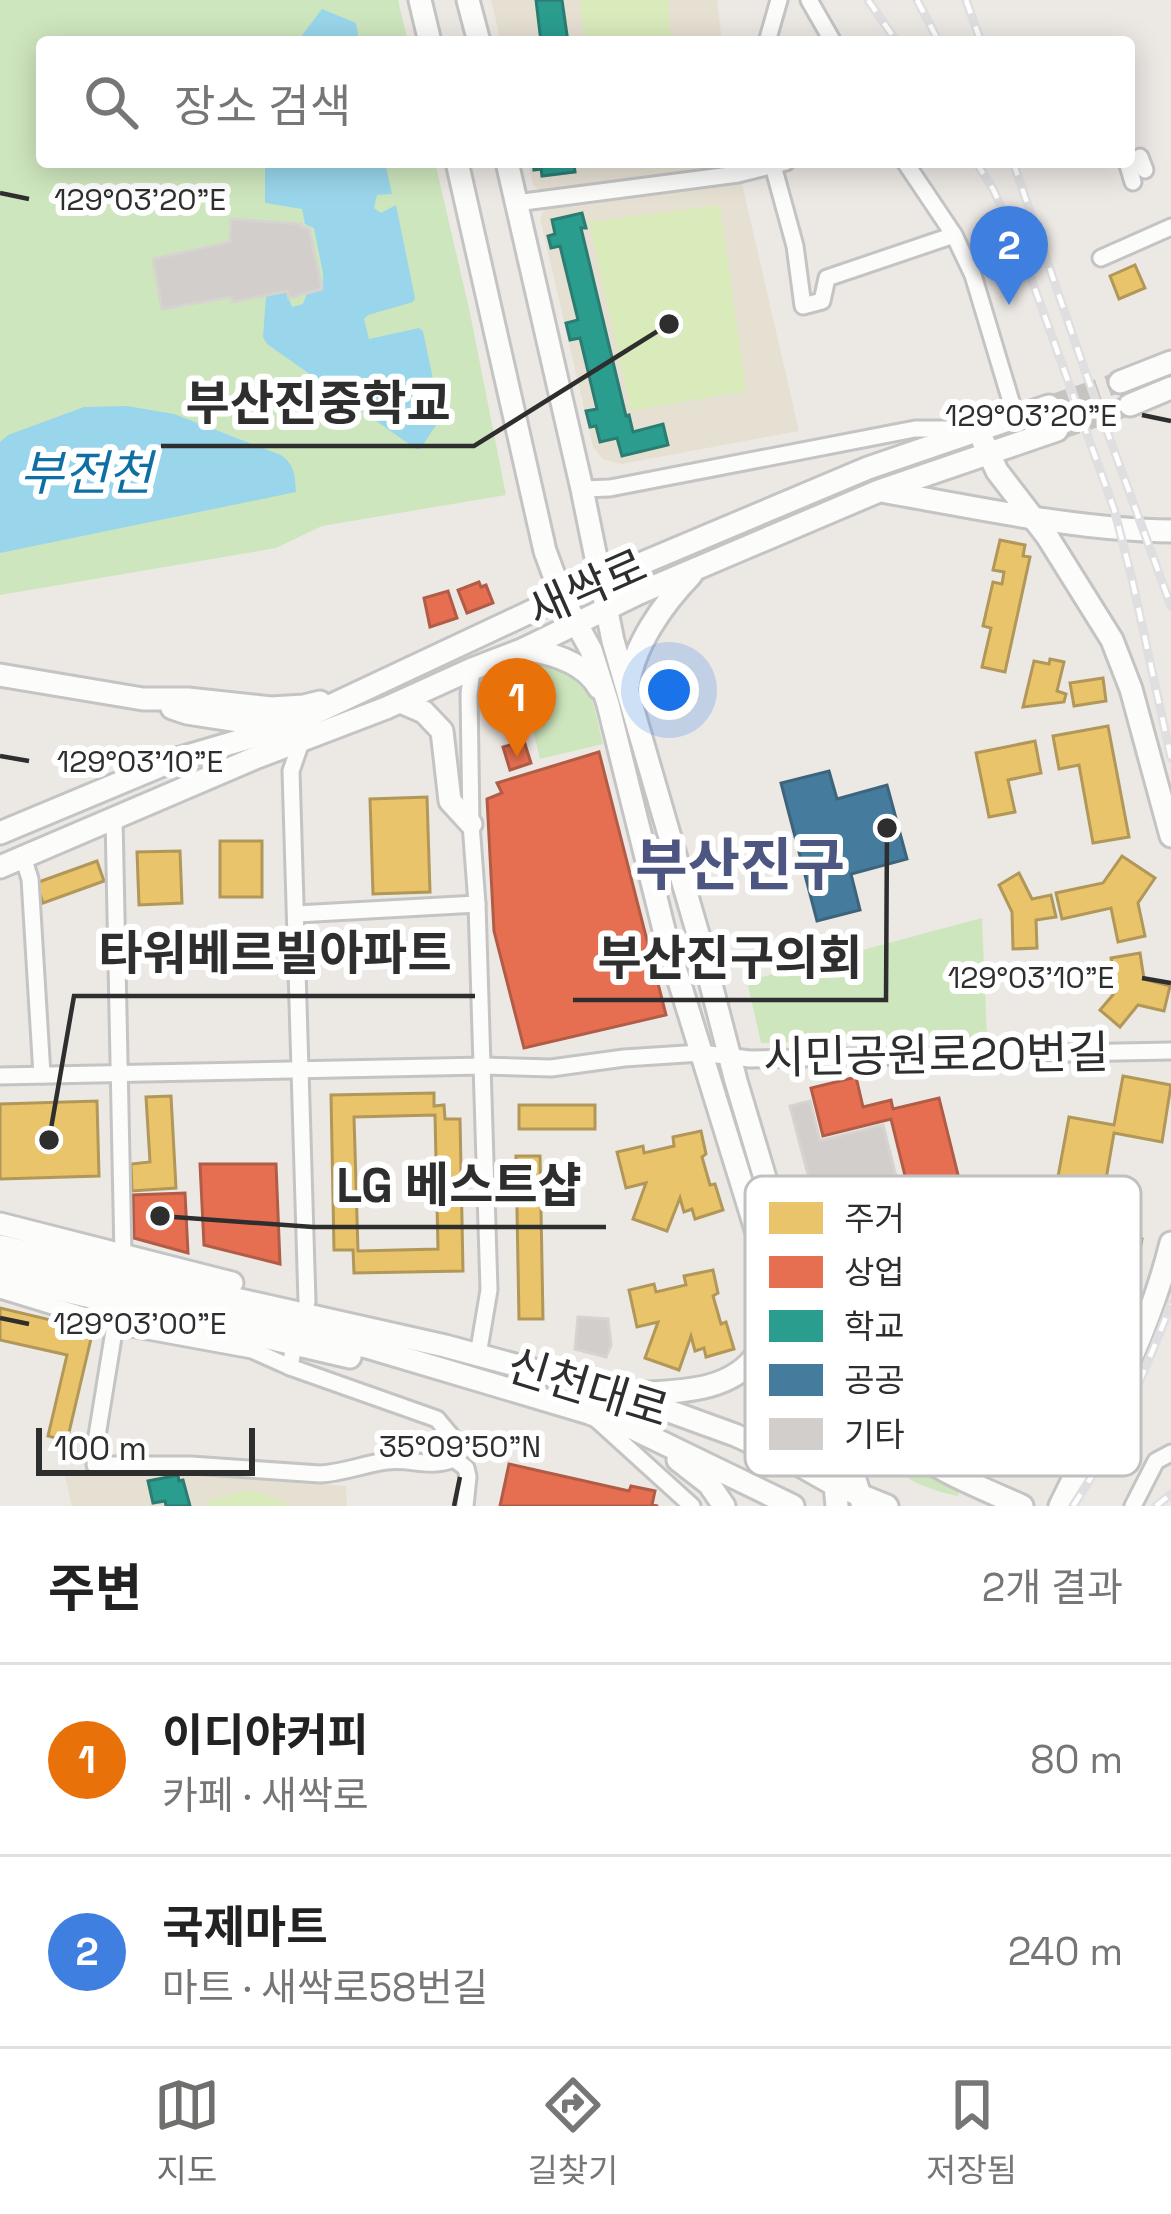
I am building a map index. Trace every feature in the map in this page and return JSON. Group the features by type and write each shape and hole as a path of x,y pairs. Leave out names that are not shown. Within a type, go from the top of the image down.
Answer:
{"main road":[{"path":"420,0 429,36"},
{"path":"468,0 477,36"},
{"path":"458,168 545,551 562,597 618,699 692,912 765,1176"},
{"path":"508,168 608,607 618,699 667,942 745,1192"},
{"path":"1120,382 1171,362"},
{"path":"1130,405 1171,388"},
{"name":"새싹로","path":"0,867 255,758 374,686 562,597 868,468 1049,406"},
{"path":"978,430 997,471 1032,516 1112,640 1131,689 1171,836"},
{"name":"새싹로","path":"0,833 177,759 292,735 401,702 879,491 1057,430"},
{"path":"879,491 1136,530 1171,530"},
{"path":"618,699 652,626 697,568"},
{"path":"524,649 544,652 592,675 618,699"},
{"path":"0,675 143,698 271,708 304,706 374,686"},
{"path":"143,698 187,713 292,735"},
{"path":"401,702 424,712 442,731 450,801 471,824"},
{"path":"177,759 192,744 198,729 187,713"},
{"path":"0,1224 384,1322 445,1346"},
{"path":"1141,1336 1171,1243"},
{"path":"0,1246 276,1316"},
{"path":"0,1261 276,1316"},
{"path":"0,1276 292,1356 441,1371"},
{"name":"신천대로","path":"276,1316 445,1346 622,1394 745,1439"},
{"name":"신천대로","path":"276,1316 634,1429 793,1506"},
{"path":"622,1394 695,1389 720,1383 745,1368"},
{"path":"634,1429 709,1484 724,1506"},
{"name":"신천대로","path":"811,1476 836,1496 887,1506"},
{"path":"961,1476 1022,1506"},
{"path":"1060,1506 1076,1476"}],"street":[{"path":"769,36 779,0"},
{"path":"809,0 830,36"},
{"path":"516,202 759,168"},
{"path":"778,168 803,306 822,301 827,278 954,236"},
{"path":"909,168 954,236 973,275 1016,418"},
{"path":"1102,258 1170,228"},
{"name":"새싹로","path":"582,489 610,488 915,429 978,430"},
{"path":"472,668 471,824 489,1290 478,1355"},
{"path":"292,735 307,1302"},
{"path":"114,818 123,1255"},
{"path":"23,857 29,879 42,1075"},
{"path":"297,914 477,904"},
{"name":"시민공원로20번길","path":"0,1076 551,1068 701,1053 751,1059 1171,1052"},
{"path":"0,1290 115,1325 292,1356 437,1419 457,1443 454,1459"},
{"path":"115,1325 95,1465 191,1465 320,1474 388,1461 437,1466 454,1459"},
{"path":"589,1413 692,1506"},
{"path":"1133,1506 1156,1461 1171,1453"},
{"path":"454,1459 466,1468 465,1506"}],"shaded area":[{"path":"491,0 717,0 721,36 500,36"},
{"path":"529,168 738,168 799,431 621,464 603,459 593,447 540,218 550,198 533,185"},
{"path":"171,1471 346,1486 347,1506 72,1506 65,1476"}],"green space":[{"path":"0,0 398,0 407,36 36,36 36,168 436,168 506,495 322,526 276,548 0,595"},
{"path":"580,0 668,0 671,36 584,36"},
{"path":"720,205 746,391 631,411 589,222"},
{"path":"545,661 588,681 603,744 540,759 518,668"},
{"path":"982,918 987,1036 761,1043 747,981"},
{"path":"905,1476 934,1476 959,1490 958,1496 924,1486"},
{"path":"249,1490 287,1506 207,1506 206,1501"}],"water":[{"path":"322,9 356,23 358,36 302,36"},
{"path":"265,168 386,168 392,194 377,195 374,208 381,213 396,205 415,298 364,319 369,339 423,331 441,418 420,449 267,344 263,337 266,296 286,292 292,307 303,304 307,293 323,289 323,274 314,228 305,224 302,209 265,203"},
{"name":"부전천","path":"127,406 174,414 281,455 292,467 296,492 0,553 0,442 84,407"}],"building: 주거":[{"path":"1135,265 1145,288 1119,299 1110,276"},
{"path":"1000,540 1025,545 1023,556 1030,557 1005,672 982,667 991,628 983,626 993,582 1002,584 1004,572 993,570"},
{"path":"1050,659 1064,662 1057,691 1066,694 1064,702 1023,707 1034,661 1049,664"},
{"path":"1103,678 1106,701 1074,706 1070,683"},
{"path":"1108,726 1129,837 1093,843 1079,765 1059,769 1053,736"},
{"path":"1035,741 1041,773 1008,780 1015,812 989,817 976,753"},
{"path":"427,797 430,892 373,894 370,799"},
{"path":"220,841 262,841 262,897 220,897"},
{"path":"180,851 182,903 139,905 137,852"},
{"path":"1122,856 1155,878 1138,903 1145,936 1118,942 1111,908 1062,919 1056,893 1103,883"},
{"path":"97,861 104,881 43,903 36,883"},
{"path":"1019,873 1032,899 1051,895 1056,917 1036,920 1037,948 1013,949 1012,912 999,885"},
{"path":"1140,953 1144,979 1170,986 1164,1011 1138,1005 1120,1027 1100,1010 1117,990 1111,958"},
{"path":"1123,1076 1171,1085 1162,1142 1114,1133 1107,1176 1058,1176 1069,1117 1114,1125"},
{"path":"434,1093 434,1106 444,1105 445,1119 460,1119 463,1271 354,1273 353,1250 334,1250 331,1095","holes":["435,1115 438,1249 358,1251 354,1117"]},
{"path":"171,1096 176,1188 132,1191 131,1164 150,1162 146,1097"},
{"path":"97,1101 99,1176 0,1179 0,1104"},
{"path":"519,1105 595,1105 595,1129 519,1129"},
{"path":"701,1131 706,1154 702,1157 723,1210 695,1219 692,1209 684,1212 680,1198 667,1231 633,1219 646,1183 626,1188 617,1152 643,1146 644,1153 674,1146 673,1137"},
{"path":"516,1156 540,1156 543,1319 519,1319"},
{"path":"713,1270 718,1293 713,1296 734,1349 706,1357 704,1348 695,1351 691,1336 679,1370 645,1358 658,1322 637,1327 629,1290 654,1284 656,1292 686,1285 684,1276"},
{"path":"0,1308 93,1330 67,1441 48,1436 67,1355 0,1340"}],"building: 상업":[{"path":"479,582 481,587 486,585 493,603 467,613 458,590"},
{"path":"448,591 457,618 430,627 424,598"},
{"path":"524,741 531,763 510,770 503,747"},
{"path":"599,752 666,1015 524,1048 494,931 487,799 502,793 497,783"},
{"path":"856,1077 863,1107 891,1100 893,1109 939,1098 958,1176 905,1176 891,1119 823,1136 811,1088"},
{"path":"200,1164 276,1164 280,1264 204,1245"},
{"path":"185,1193 188,1253 134,1238 133,1195"},
{"path":"509,1464 629,1491 631,1486 655,1491 652,1505 658,1506 500,1506"}],"building: 학교":[{"path":"536,0 562,0 567,36 540,36"},
{"path":"534,168 574,168 575,172 542,176 541,169"},
{"path":"582,213 586,228 581,228 626,416 633,432 663,424 668,445 622,456 617,438 600,442 596,426 590,427 586,411 597,409 580,338 570,340 566,323 578,320 560,246 551,248 548,236 555,234 552,220"},
{"path":"178,1475 190,1506 153,1503 148,1481"}],"building: 공공":[{"path":"829,771 837,799 887,785 907,859 851,874 860,910 817,921 781,783"}],"building: 기타":[{"path":"231,219 309,228 322,289 289,298 287,291 162,309 153,259 230,242"},
{"path":"810,1101 820,1141 883,1125 896,1176 808,1176 790,1106"},
{"path":"578,1317 608,1319 611,1345 606,1357 575,1349"}],"tunnel":[{"path":"1049,406 1120,382"},
{"path":"1057,430 1130,405"}],"railway":[{"path":"868,0 893,36"},
{"path":"917,0 936,36"},
{"path":"966,0 979,36"},
{"path":"980,168 1021,250 1114,509 1171,758"},
{"path":"1015,168 1171,606"},
{"path":"1141,1377 1171,1304"},
{"path":"1073,1506 1091,1476"},
{"path":"1156,1506 1171,1494"}],"place":[{"name":"국제마트","path":"1009,305"},
{"name":"부산진중학교","path":"669,324"},
{"name":"이디야커피","path":"517,757"},
{"name":"부산진구의회","path":"887,828"},
{"name":"타워베르빌아파트","path":"49,1140"},
{"name":"LG 베스트샵","path":"160,1216"}],"district":[{"name":"부산진구","path":"740,865"}]}
